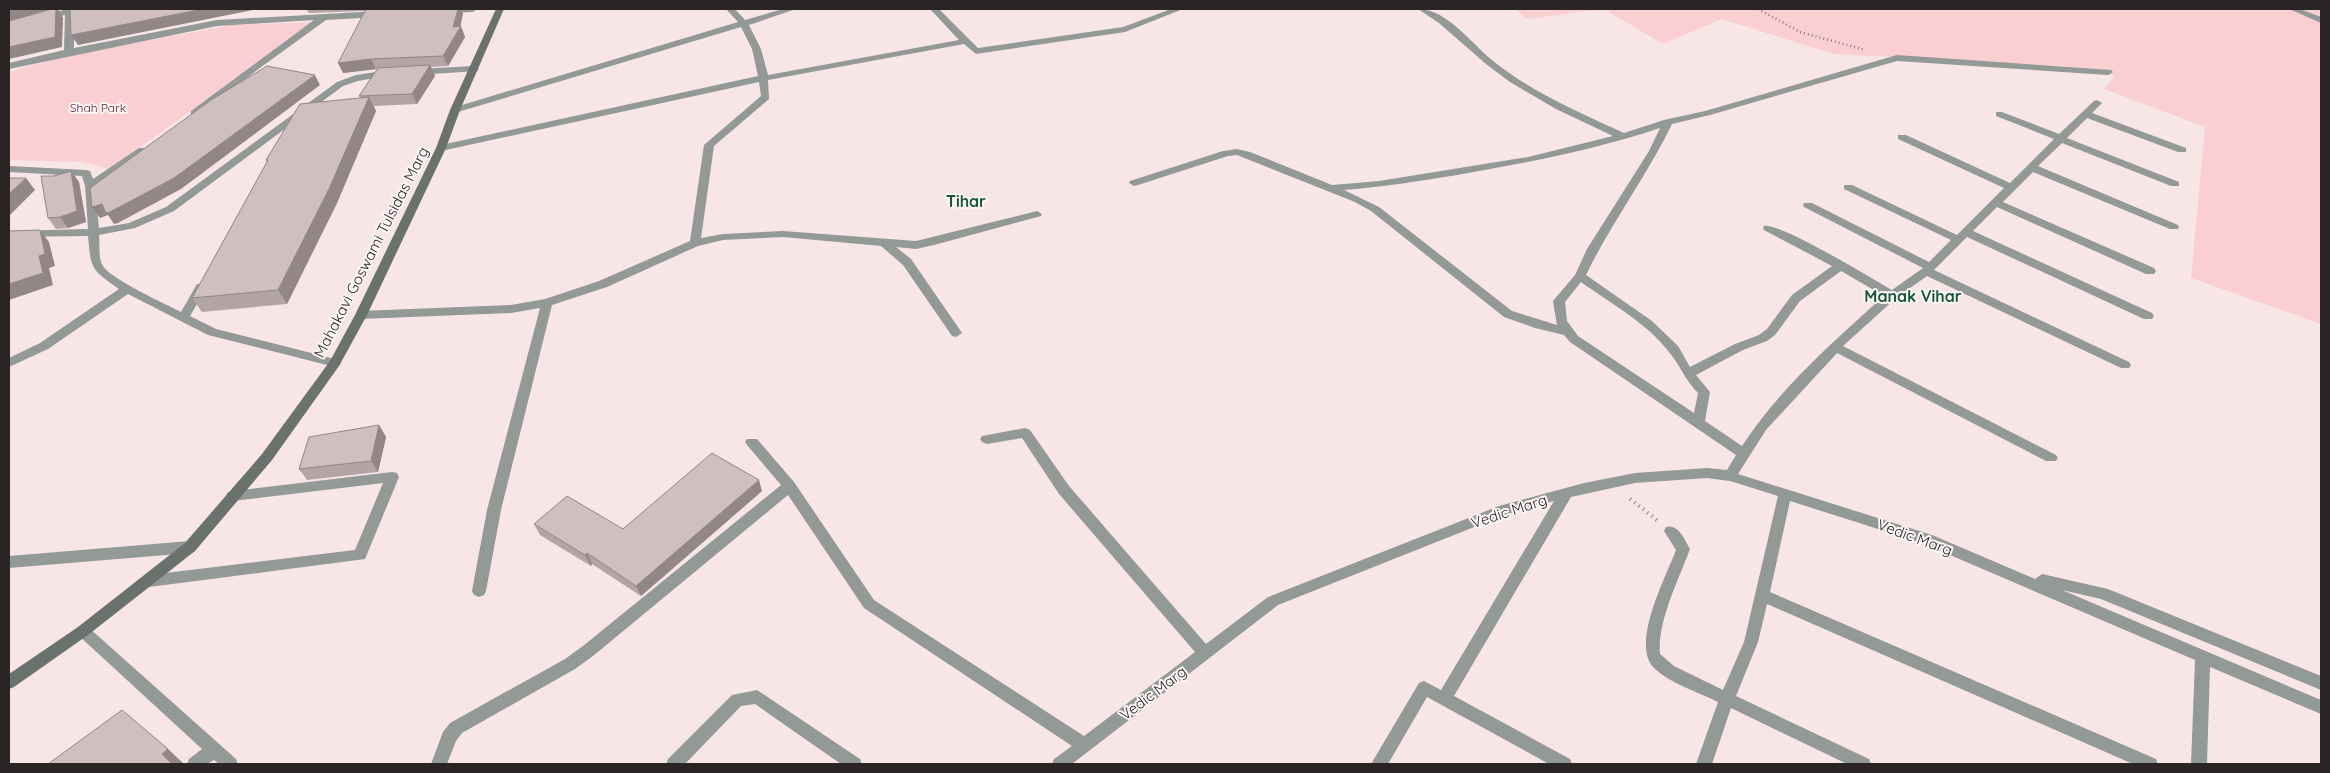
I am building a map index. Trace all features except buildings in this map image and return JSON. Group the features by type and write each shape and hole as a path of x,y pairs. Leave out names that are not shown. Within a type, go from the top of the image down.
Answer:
{"street":[{"path":"36,9 38,20 73,10 68,52"},
{"path":"437,11 473,9"},
{"name":"Mahakavi Goswami Tulsidas Marg","path":"9,682 149,581 190,547 267,457 335,363 360,315 441,148 455,110 500,9"},
{"path":"695,243 709,145 766,97 757,45 746,23 730,9"},
{"path":"455,110 792,9"},
{"path":"934,9 976,51 1125,29 1179,9"},
{"path":"1422,9 1435,16 1499,70 1529,90 1623,137"},
{"path":"2293,9 2321,20"},
{"path":"9,66 68,52 217,23 390,13"},
{"path":"188,117 324,16"},
{"path":"441,148 764,78 967,42"},
{"path":"1332,188 1379,184 1528,160 1623,137 1668,122 1707,113 1897,58 2108,72"},
{"path":"9,234 95,233 133,226 170,209 340,84 376,74 474,69"},
{"path":"1730,476 1761,427 1835,347 1892,295 1928,269 2097,103"},
{"path":"290,134 304,109"},
{"path":"1999,114 2175,184"},
{"path":"2085,114 2182,150"},
{"path":"1668,122 1654,151 1593,249 1580,276 1559,301 1561,322 1574,339 1743,453"},
{"path":"1902,137 2011,187"},
{"path":"90,186 149,146"},
{"path":"1134,183 1237,152 1332,188 1375,209 1508,314 1539,325 1566,331"},
{"path":"2031,167 2174,227"},
{"path":"9,169 83,172 89,178 95,233 96,264 101,272 127,289 212,332 335,363"},
{"path":"1848,187 2148,316"},
{"path":"1995,202 2150,271"},
{"path":"1808,205 1928,269 2125,365"},
{"path":"360,315 511,309 547,303 603,284 695,243 723,237 782,234 916,245 934,242 1037,214"},
{"path":"1768,228 1892,295"},
{"path":"883,242 907,262 956,333"},
{"path":"1688,374 1739,347 1763,338 1771,332 1796,298 1840,266"},
{"path":"184,317 208,276"},
{"path":"1580,276 1648,324 1674,349 1693,382 1704,392 1698,423"},
{"path":"9,363 44,346 127,289"},
{"path":"479,591 494,510 547,303"},
{"path":"1835,347 2050,458"},
{"path":"987,439 1025,433 1064,490 1205,653"},
{"path":"752,442 789,486 869,604 1084,746"},
{"name":"Vedic Marg","path":"1060,764 1273,601 1504,510 1566,493 1635,478 1708,473 1730,476 1927,539 2321,707"},
{"path":"149,581 360,555 392,477 233,496"},
{"path":"439,764 449,737 456,728 570,664 588,651 789,486"},
{"path":"1444,699 1566,493"},
{"path":"1704,764 1727,699 1751,642 1784,494"},
{"path":"1671,531 1683,549 1652,636 1653,655 1669,671 1863,764"},
{"path":"9,562 190,547"},
{"name":"Vedic Marg","path":"2010,574 2103,593 2321,683"},
{"path":"1762,595 2150,764"},
{"path":"83,630 230,764"},
{"path":"2199,764 2203,656"},
{"path":"1378,764 1424,688 1564,764"},
{"path":"674,764 737,700 757,697 854,764"},
{"path":"195,764 214,750"}],"path":[{"path":"1758,9 1800,32 1897,58"},
{"path":"1610,483 1671,531"}],"green space":[{"path":"1515,9 1604,9 1527,19"},
{"path":"1604,9 2321,9 2321,324 2191,278 2205,127 2104,89 2115,76 2062,66 1834,54 1722,19 1663,44"},
{"name":"Shah Park","path":"316,22 109,169 83,162 9,160 9,72 57,58 231,25"}],"district":[{"name":"Tihar","path":"966,201"},
{"name":"Manak Vihar","path":"1913,296"}]}
